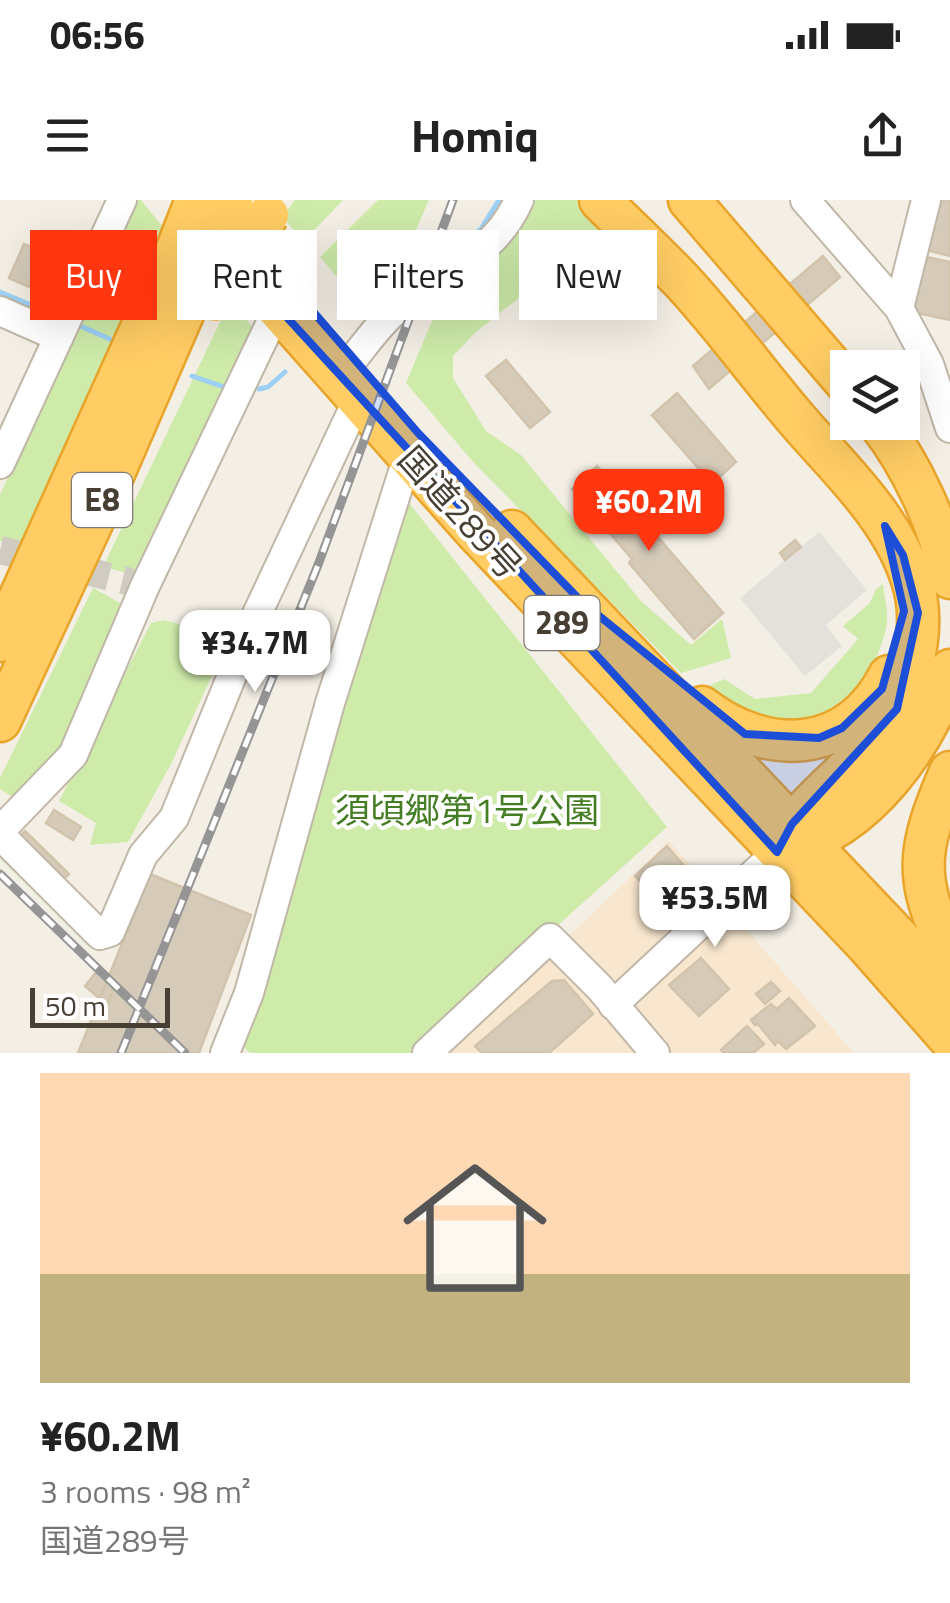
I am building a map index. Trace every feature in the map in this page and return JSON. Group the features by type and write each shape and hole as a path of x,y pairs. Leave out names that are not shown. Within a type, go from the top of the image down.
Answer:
{"highway":[{"name":"国道289号","path":"182,200 208,230"},
{"name":"E8","path":"196,200 196,230"},
{"name":"国道289号","path":"217,200 419,434 582,602 793,839 868,945 950,1039"},
{"path":"600,200 682,281"},
{"path":"623,200 682,281 885,526 903,555 914,584 918,613 909,678 897,708 793,839"},
{"path":"677,200 725,240"},
{"path":"689,200 830,364"},
{"name":"E8","path":"240,230 264,204"},
{"name":"E8","path":"0,641 177,313"},
{"name":"E8","path":"0,724 99,508 178,320"},
{"name":"国道289号","path":"286,320 408,456 950,992"},
{"path":"890,440 935,526 950,578"},
{"path":"892,440 950,521"},
{"path":"582,602 722,722 768,740 819,738 842,728 864,710 882,689 894,666 904,610 896,554 885,526"},
{"path":"793,839 852,815 880,789 903,762 940,699 950,670"},
{"path":"950,772 927,832 923,856 927,901 950,951"}],"street":[{"path":"0,464 122,200"},
{"path":"354,358 394,311 469,260 508,225 519,200"},
{"path":"804,200 899,308 940,366 950,428"},
{"path":"899,308 926,200"},
{"path":"0,310 65,323"},
{"path":"272,320 138,584 73,755 0,833 100,935 110,932 143,855 174,818 257,614 358,399"},
{"path":"225,1053 250,993 330,703 408,456"},
{"path":"613,1004 793,839"},
{"path":"427,1053 550,938 655,1053"}],"highlighted area":[{"path":"252,241 419,434 582,602 745,734 819,738 842,728 882,689 904,611 885,526 903,555 918,613 897,709 792,824 777,852 238,264"}],"shaded area":[{"path":"819,532 867,590 826,625 842,646 805,676 740,598"},
{"path":"669,841 854,1053 445,1053"}],"green space":[{"path":"133,200 141,200 163,227 157,241 157,230 119,230"},
{"path":"295,200 343,200 314,230 294,230 282,217"},
{"path":"378,200 429,200 416,230 347,230"},
{"path":"530,200 580,200 599,230 519,230 519,298 499,314 499,232"},
{"path":"337,240 337,277 320,257"},
{"path":"79,320 122,320 21,548 0,541 0,495"},
{"path":"221,320 247,320 255,331 143,577 103,567"},
{"path":"432,320 491,320 453,356 453,378 486,431 521,455 641,601 691,645 722,619 731,658 681,673 474,463 406,383"},
{"name":"須頃郷第1号公園","path":"409,503 667,827 416,1053 250,1053 239,1042"},
{"path":"883,584 887,617 883,641 861,691 840,713 813,724 768,723 730,708 707,687 724,679 755,699 811,693 858,639 843,626 870,603"},
{"path":"93,588 124,605 66,754 26,806 0,789 0,778"},
{"path":"163,620 230,637 171,764 128,842 90,845 96,823 59,801 151,623"}],"building":[{"path":"939,200 950,200 950,256 926,250"},
{"path":"24,244 30,247 30,287 9,278"},
{"path":"823,256 840,277 709,389 693,366"},
{"path":"926,257 950,262 950,320 913,312"},
{"path":"506,360 550,412 530,428 486,376"},
{"path":"677,393 736,462 712,484 652,415"},
{"path":"597,466 723,613 694,639 572,489"},
{"path":"795,540 801,547 785,560 780,553"},
{"path":"54,810 81,827 73,840 46,823"},
{"path":"25,831 69,874 59,884 15,841"},
{"path":"667,846 685,867 655,897 635,876"},
{"path":"150,874 251,915 199,1053 78,1053"},
{"path":"701,958 729,989 699,1016 669,985"},
{"path":"97,971 114,986 107,1005 85,986"},
{"path":"564,980 593,1014 549,1053 482,1053 475,1046 552,981"},
{"path":"771,982 780,991 765,1004 756,994"},
{"path":"789,998 815,1026 786,1049 778,1041 775,1045 751,1020 771,1004 777,1009"},
{"path":"747,1026 764,1044 753,1053 724,1053 721,1050"}],"waterway":[{"path":"480,230 499,200"},
{"path":"0,292 30,305"},
{"path":"76,324 114,341"},
{"path":"259,389 268,387 285,372"},
{"path":"192,376 227,388"}],"tunnel":[{"path":"0,550 131,582"}],"railway":[{"path":"121,1053 318,565 453,200"},
{"path":"0,874 185,1053"}]}
